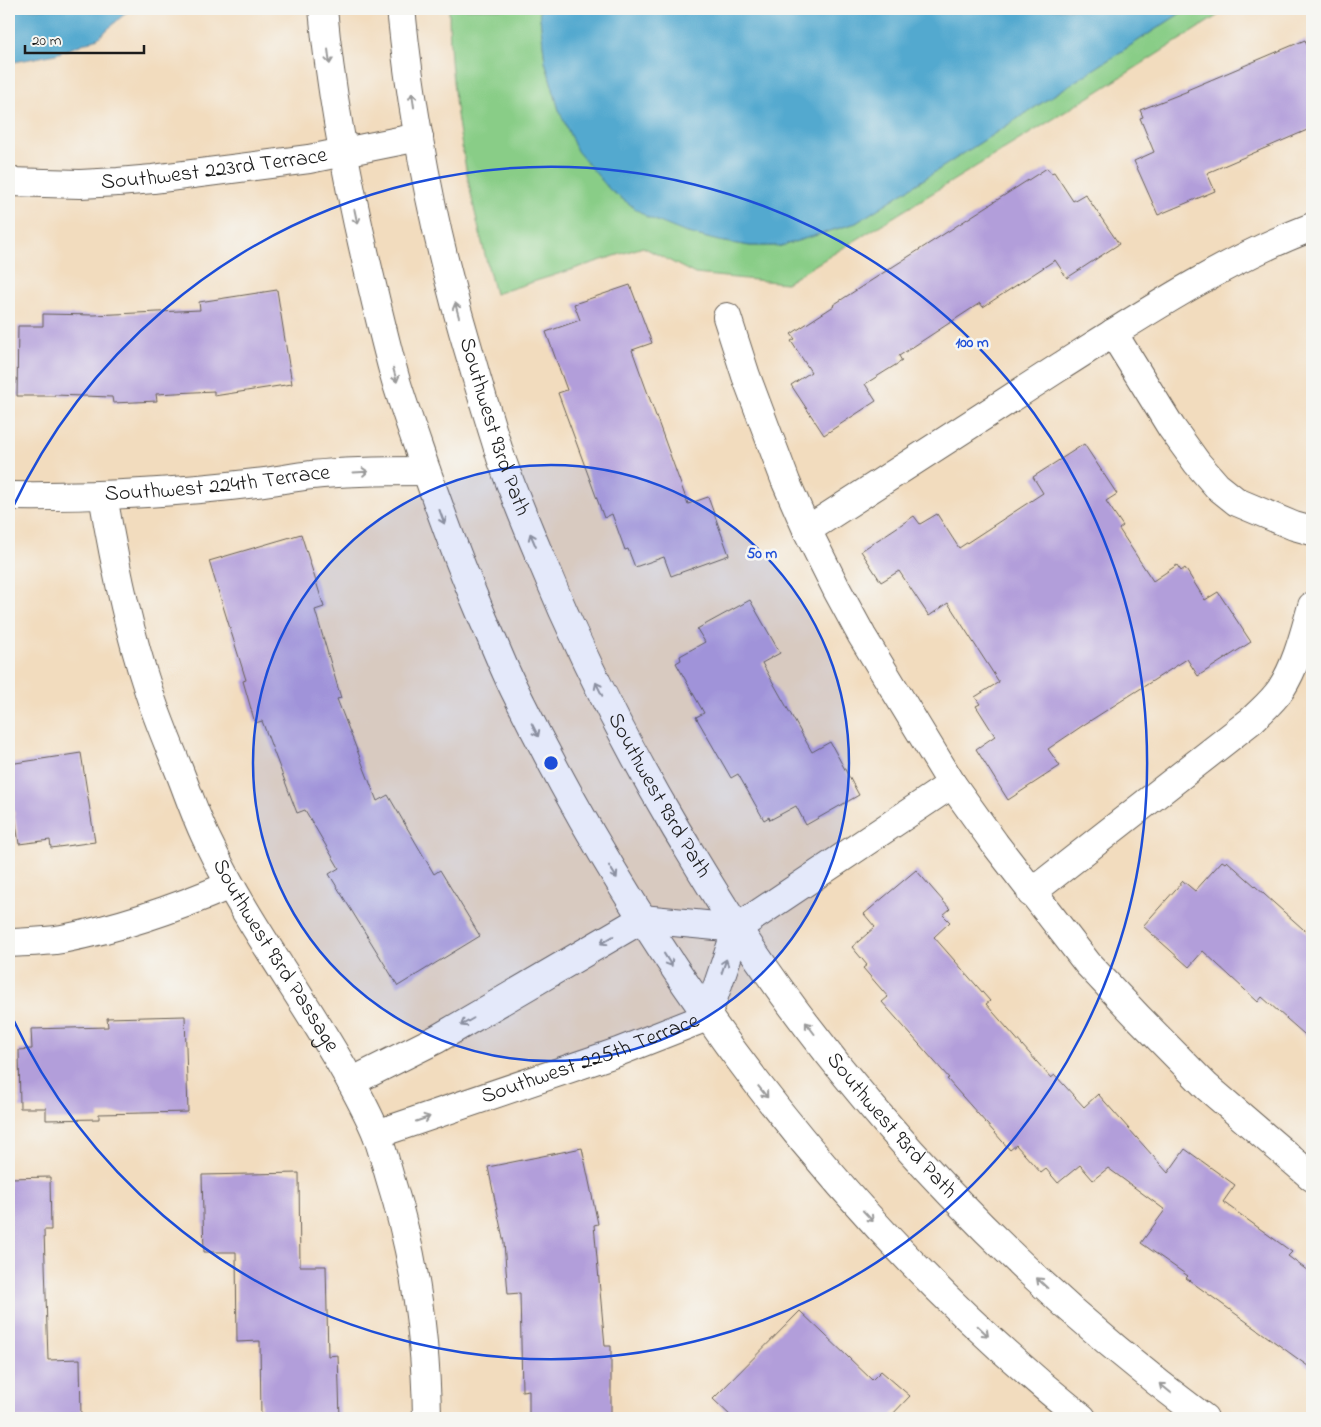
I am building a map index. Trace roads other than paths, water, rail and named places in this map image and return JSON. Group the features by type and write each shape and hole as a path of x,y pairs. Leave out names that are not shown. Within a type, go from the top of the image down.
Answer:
{"street":[{"path":"323,9 334,97 361,241 397,384 426,471 470,589 513,687 563,784 598,848 674,970 760,1089 853,1200 896,1246 1007,1354 1082,1418"},
{"name":"Southwest 93rd Path","path":"401,9 412,97 441,247 459,318 501,458 526,524 569,625 612,714 650,785 737,928 810,1028 901,1140 950,1193 1053,1293 1204,1418"},
{"name":"Southwest 223rd Terrace","path":"9,182 80,184 118,182 265,165 419,137"},
{"path":"807,530 1196,281 1270,244 1312,226"},
{"path":"727,317 746,376 786,482 807,530 862,636 952,784 1031,893 1088,964 1207,1087 1312,1177"},
{"path":"1113,333 1171,427 1202,470 1217,486 1237,502 1294,526 1312,531"},
{"name":"Southwest 224th Terrace","path":"9,496 103,495 246,484 311,475 426,471"},
{"name":"Southwest 93rd Passage","path":"103,495 121,590 148,690 207,840 230,885 351,1082 377,1134 404,1226 416,1283 422,1322 427,1418"},
{"path":"1031,893 1252,720 1268,704 1289,674 1312,606"},
{"path":"351,1082 437,1038 642,919 737,928 952,784"},
{"path":"9,943 62,939 121,924 187,903 230,885"},
{"name":"Southwest 225th Terrace","path":"377,1134 618,1052 707,1017 737,928"}],"water":[{"path":"9,9 130,9 98,38 56,54 9,63"},
{"path":"539,9 1187,9 856,223 781,246 750,246 719,241 684,232 647,217 610,190 577,151 559,110 545,61"}]}
